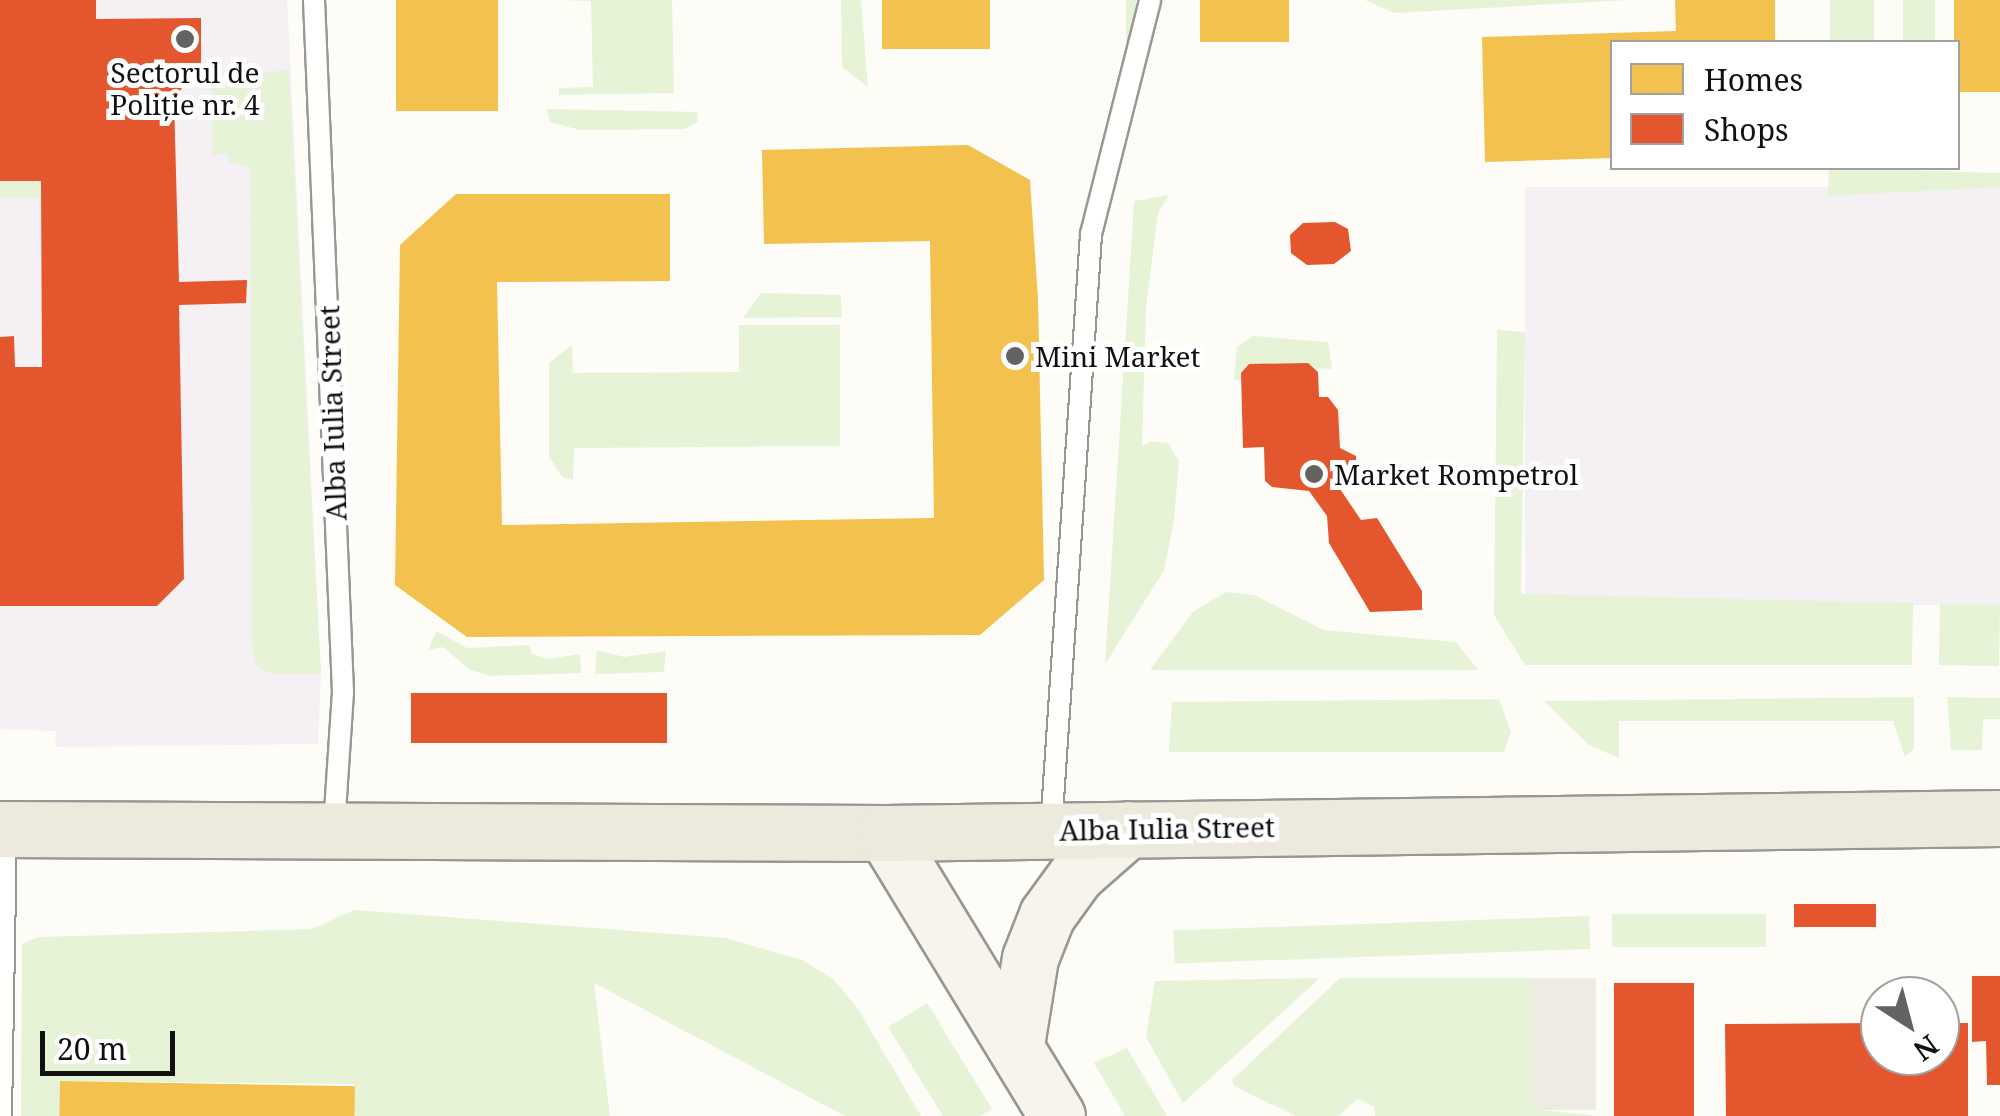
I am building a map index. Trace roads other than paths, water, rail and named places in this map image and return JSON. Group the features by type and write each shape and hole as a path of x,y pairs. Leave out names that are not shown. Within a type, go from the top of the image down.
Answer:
{"main road":[{"name":"Alba Iulia Street","path":"3,829 334,827 885,833 2000,818"},
{"path":"1016,1045 1030,958 1048,916 1076,875 1128,829"},
{"path":"885,833 1056,1116"}],"lane":[{"name":"Alba Iulia Street","path":"314,0 344,692 334,827"},
{"path":"1051,829 1091,234 1150,0"},
{"path":"1,1116 3,829"}],"place":[{"name":"Sectorul de Poliție nr. 4","path":"185,39"},
{"name":"Mini Market","path":"1015,356"},
{"name":"Market Rompetrol","path":"1314,474"}]}
